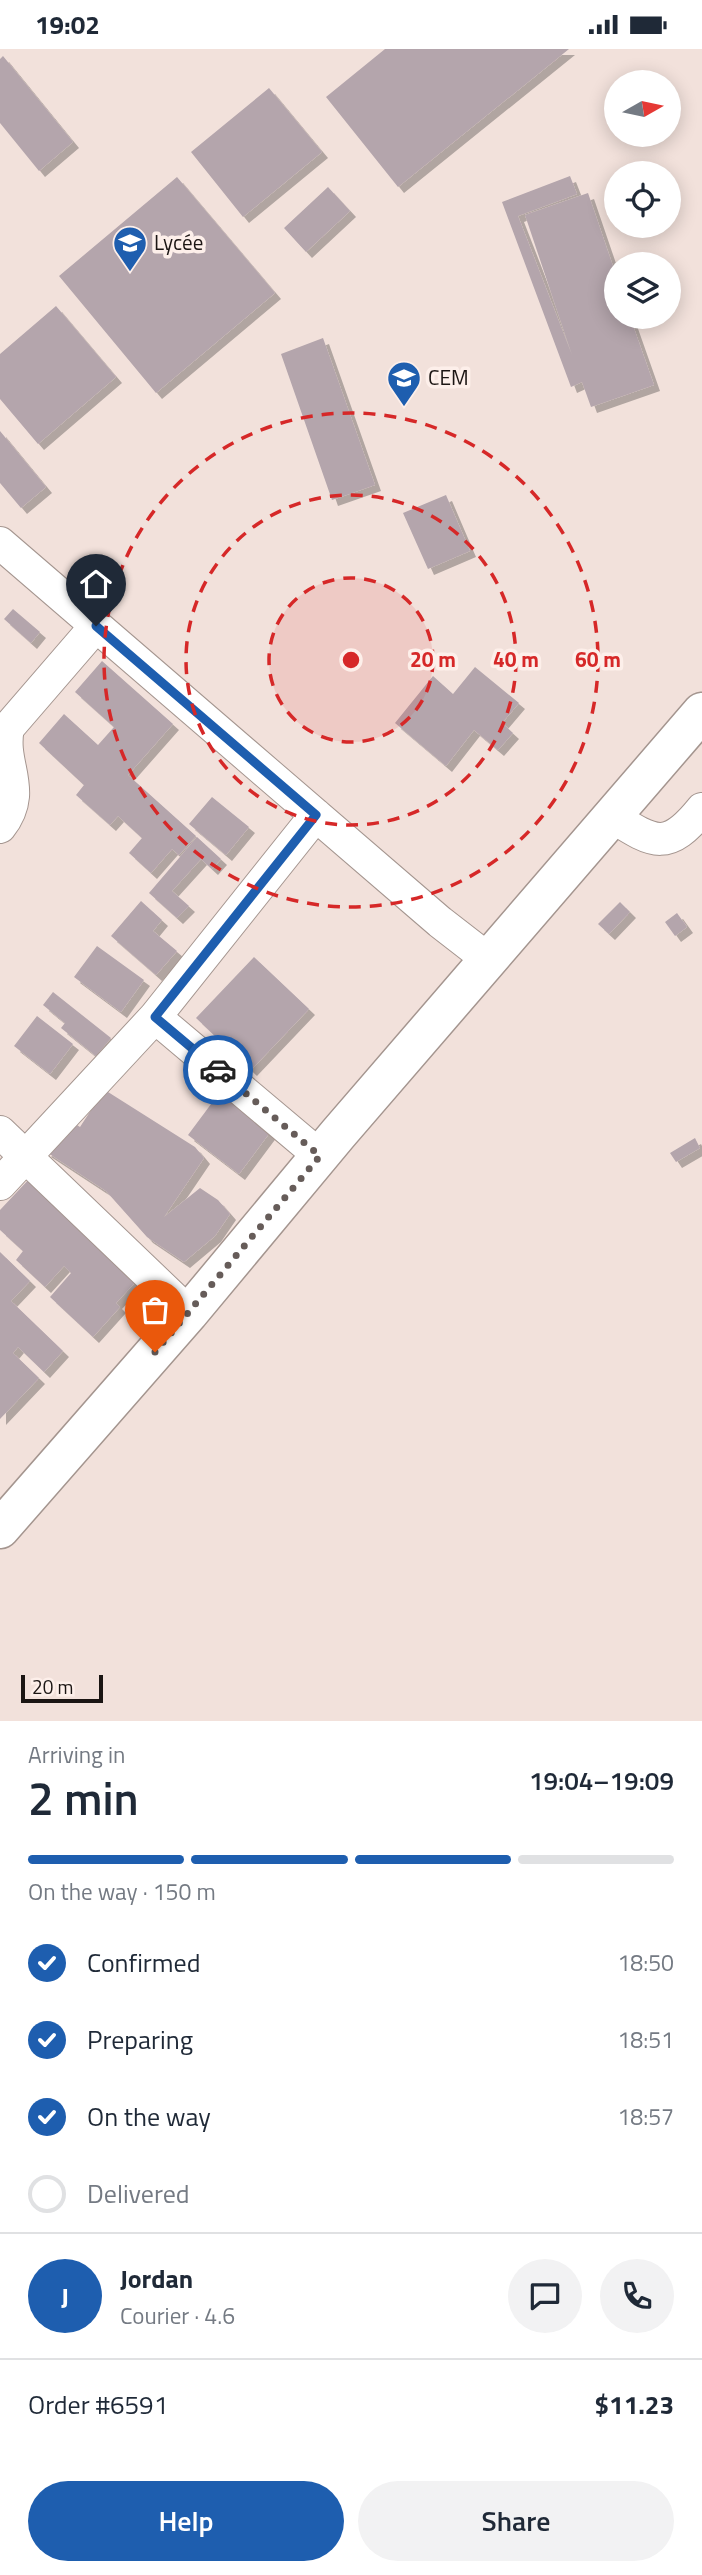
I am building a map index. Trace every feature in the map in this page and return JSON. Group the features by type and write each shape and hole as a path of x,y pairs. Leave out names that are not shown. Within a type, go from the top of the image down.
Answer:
{"street":[{"path":"0,544 489,960"},
{"path":"0,827 13,804 14,789 3,743 8,728 96,626"},
{"path":"0,1529 189,1313 320,1156 702,712"},
{"path":"613,817 657,841 679,834 702,809"},
{"path":"0,1184 155,1017 316,815"},
{"path":"155,1017 320,1156"},
{"path":"0,1132 189,1313"}],"building":[{"path":"385,49 569,49 398,187 326,97"},
{"path":"3,56 73,142 39,171 0,123 0,59"},
{"path":"269,88 322,152 243,217 191,152"},
{"path":"570,176 577,194 518,216 572,355 525,215 588,193 608,252 604,252 604,329 634,329 654,385 591,407 582,382 571,387 502,202"},
{"path":"177,177 275,293 156,393 59,276"},
{"path":"328,187 350,211 306,252 284,228"},
{"path":"56,306 116,377 38,444 0,399 0,354"},
{"path":"323,338 375,485 332,500 281,354"},
{"path":"0,431 46,487 21,508 0,483"},
{"path":"446,495 470,551 428,569 403,513"},
{"path":"13,609 40,632 31,643 4,619"},
{"path":"102,661 173,724 128,775 196,836 179,855 172,849 151,873 129,853 142,838 118,816 110,825 76,795 84,785 39,743 64,714 98,745 114,727 75,692"},
{"path":"475,667 519,703 502,723 513,733 498,750 474,730 446,766 395,723 433,676 453,694"},
{"path":"212,797 249,827 226,855 189,824"},
{"path":"197,837 221,859 212,869 201,859 172,891 189,906 177,918 149,893"},
{"path":"141,901 162,920 153,931 177,951 156,975 111,936"},
{"path":"620,902 630,912 609,934 598,924"},
{"path":"677,913 687,927 675,936 665,922"},
{"path":"97,946 144,980 121,1012 74,977"},
{"path":"254,957 309,1009 251,1070 196,1018"},
{"path":"53,992 111,1038 96,1056 61,1028 65,1023 43,1005"},
{"path":"37,1016 73,1044 50,1074 14,1046"},
{"path":"223,1088 274,1127 239,1174 188,1135"},
{"path":"108,1092 195,1147 204,1158 164,1217 200,1188 218,1200 230,1214 215,1236 184,1262 147,1237 106,1191 45,1151 74,1123 80,1127 97,1101"},
{"path":"695,1138 700,1148 676,1162 670,1153"},
{"path":"32,1176 140,1277 116,1303 120,1307 93,1337 50,1297 71,1273 64,1266 45,1287 16,1260 23,1251 0,1230 0,1210"},
{"path":"0,1252 30,1281 11,1301 63,1351 44,1372 18,1347 13,1353 39,1378 0,1419"}],"way so far":[{"path":"155,1352 320,1156 218,1070"}],"place":[{"name":"Lycée","path":"130,273"},
{"name":"CEM","path":"404,408"}],"route":[{"path":"96,626 316,815 155,1017 218,1070"}]}
